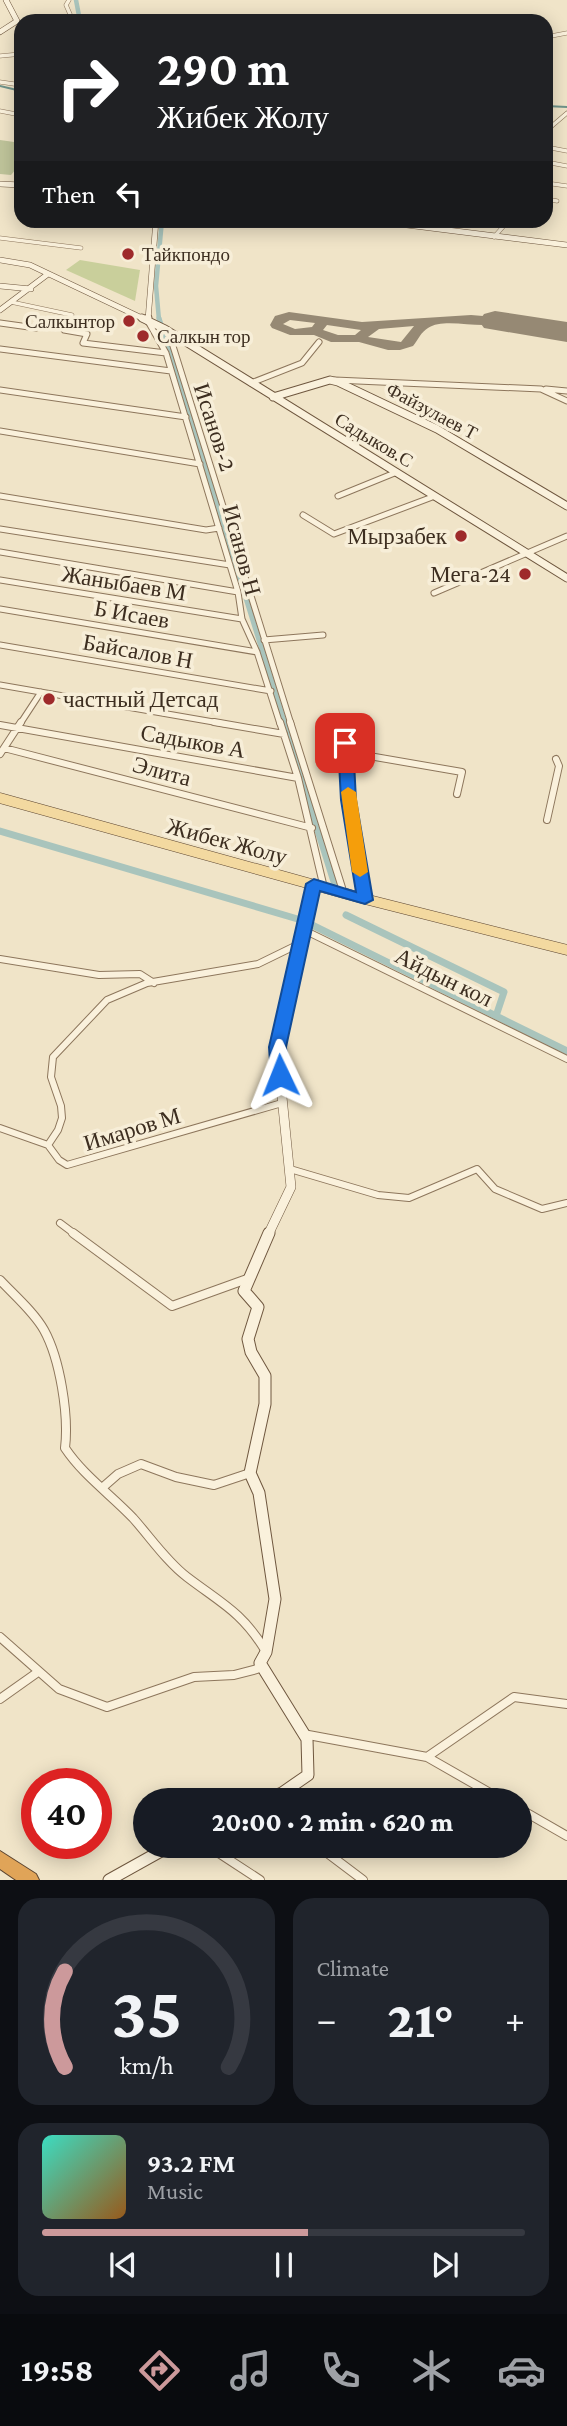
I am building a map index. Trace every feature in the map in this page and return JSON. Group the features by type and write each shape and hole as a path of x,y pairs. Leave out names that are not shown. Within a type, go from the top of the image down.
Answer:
{"highway":[{"path":"0,1859 30,1880"}],"main road":[{"name":"Жибек Жолу","path":"0,798 365,900 567,950"}],"street":[{"path":"553,125 567,113"},
{"path":"553,200 557,201"},
{"name":"Исанов Н","path":"155,228 148,307 150,322 166,353 238,592 242,620 271,691 298,778 312,828 319,886"},
{"path":"427,228 567,245"},
{"path":"494,237 502,228"},
{"path":"0,238 81,248"},
{"path":"0,260 22,263 150,322"},
{"path":"0,310 48,274"},
{"path":"0,286 31,289"},
{"path":"11,302 72,315 64,330 87,334 83,343 166,353"},
{"path":"121,309 148,307"},
{"name":"Садыков.С","path":"150,322 167,329 567,578"},
{"path":"0,323 36,328"},
{"name":"Исанов-2","path":"167,329 344,894"},
{"path":"251,383 302,363 319,342"},
{"path":"0,349 171,371"},
{"path":"273,397 330,380 567,391"},
{"name":"Файзулаев Т","path":"330,380 437,429 567,506"},
{"path":"541,389 567,401"},
{"path":"0,390 186,417"},
{"path":"0,431 200,464"},
{"path":"338,496 397,472"},
{"path":"0,496 206,530 219,528"},
{"path":"303,515 334,534 435,496"},
{"path":"0,529 230,565"},
{"path":"434,593 567,536"},
{"path":"0,552 238,592"},
{"name":"Жаныбаев М","path":"0,580 242,620"},
{"name":"Б Исаев","path":"0,609 257,652"},
{"path":"264,640 323,635"},
{"name":"Байсалов Н","path":"0,645 271,691"},
{"path":"0,685 284,734"},
{"path":"2,751 41,692"},
{"path":"344,717 349,800 365,900"},
{"name":"Садыков А","path":"0,725 298,778"},
{"name":"Элита","path":"2,751 312,828"},
{"path":"346,752 462,772 457,794"},
{"path":"547,820 559,766 556,759"},
{"path":"0,1637 59,1689 107,1707 194,1677 234,1675 257,1670 263,1657 275,1599 259,1493 250,1473 265,1404 265,1376 251,1352 248,1339 258,1307 244,1291 247,1279 292,1187 277,1047 304,930 319,886"},
{"name":"Айдын кол","path":"304,930 567,1059"},
{"path":"48,1145 62,1123 60,1098 52,1080 53,1058 97,1007 112,996 154,983 260,964 301,943"},
{"path":"0,959 99,975 140,974 154,983"},
{"name":"Имаров М","path":"0,1128 48,1145 59,1160 67,1165 282,1103"},
{"path":"290,1169 378,1195 409,1198 477,1169 495,1189 542,1209 567,1203"},
{"path":"60,1223 172,1306 247,1279"},
{"path":"0,1280 43,1328 56,1365 66,1408 68,1423 65,1448 74,1461 185,1576 227,1604 252,1628 263,1657 303,1734 308,1751 308,1775 289,1788"},
{"path":"102,1488 118,1474 141,1465 176,1477 214,1485 250,1473"},
{"path":"0,1699 38,1672"},
{"path":"427,1757 514,1697 567,1704"},
{"path":"303,1734 427,1757 481,1788"},
{"path":"532,1817 567,1836"},
{"path":"109,1880 148,1858"},
{"path":"226,1858 260,1880"},
{"path":"334,1858 363,1880"}],"green space":[{"path":"0,140 14,142 14,171 11,175 0,174"},
{"path":"80,260 140,270 135,301 66,270"}],"waterway":[{"path":"76,0 79,14"},
{"path":"0,86 14,89"},
{"path":"553,106 567,107"},
{"path":"159,320 156,286 161,228"},
{"path":"159,318 285,724"},
{"path":"284,722 335,885"},
{"path":"0,831 301,920"},
{"path":"346,915 504,992 496,1016"},
{"path":"310,924 496,1016"},
{"path":"496,1016 567,1051"}],"taxiway":[{"path":"316,330 295,332 276,325 279,319 289,316 362,326 471,319 495,321"},
{"path":"316,330 322,323"},
{"path":"362,337 365,341 388,346 405,345 421,326 428,323"},
{"path":"362,337 368,329 375,326"},
{"path":"316,330 331,338 345,340 362,337"}],"runway":[{"path":"495,321 567,332"}],"slow traffic":[{"path":"348,792 360,872"}],"place":[{"name":"Тайкпондо","path":"128,254"},
{"name":"Салкынтор","path":"129,321"},
{"name":"Салкын тор","path":"143,336"},
{"name":"Мырзабек","path":"461,536"},
{"name":"Мега-24","path":"525,574"},
{"name":"частный Детсад","path":"49,699"}],"route":[{"path":"280,1075 277,1047 314,884 365,900 349,800 345,743"}]}
